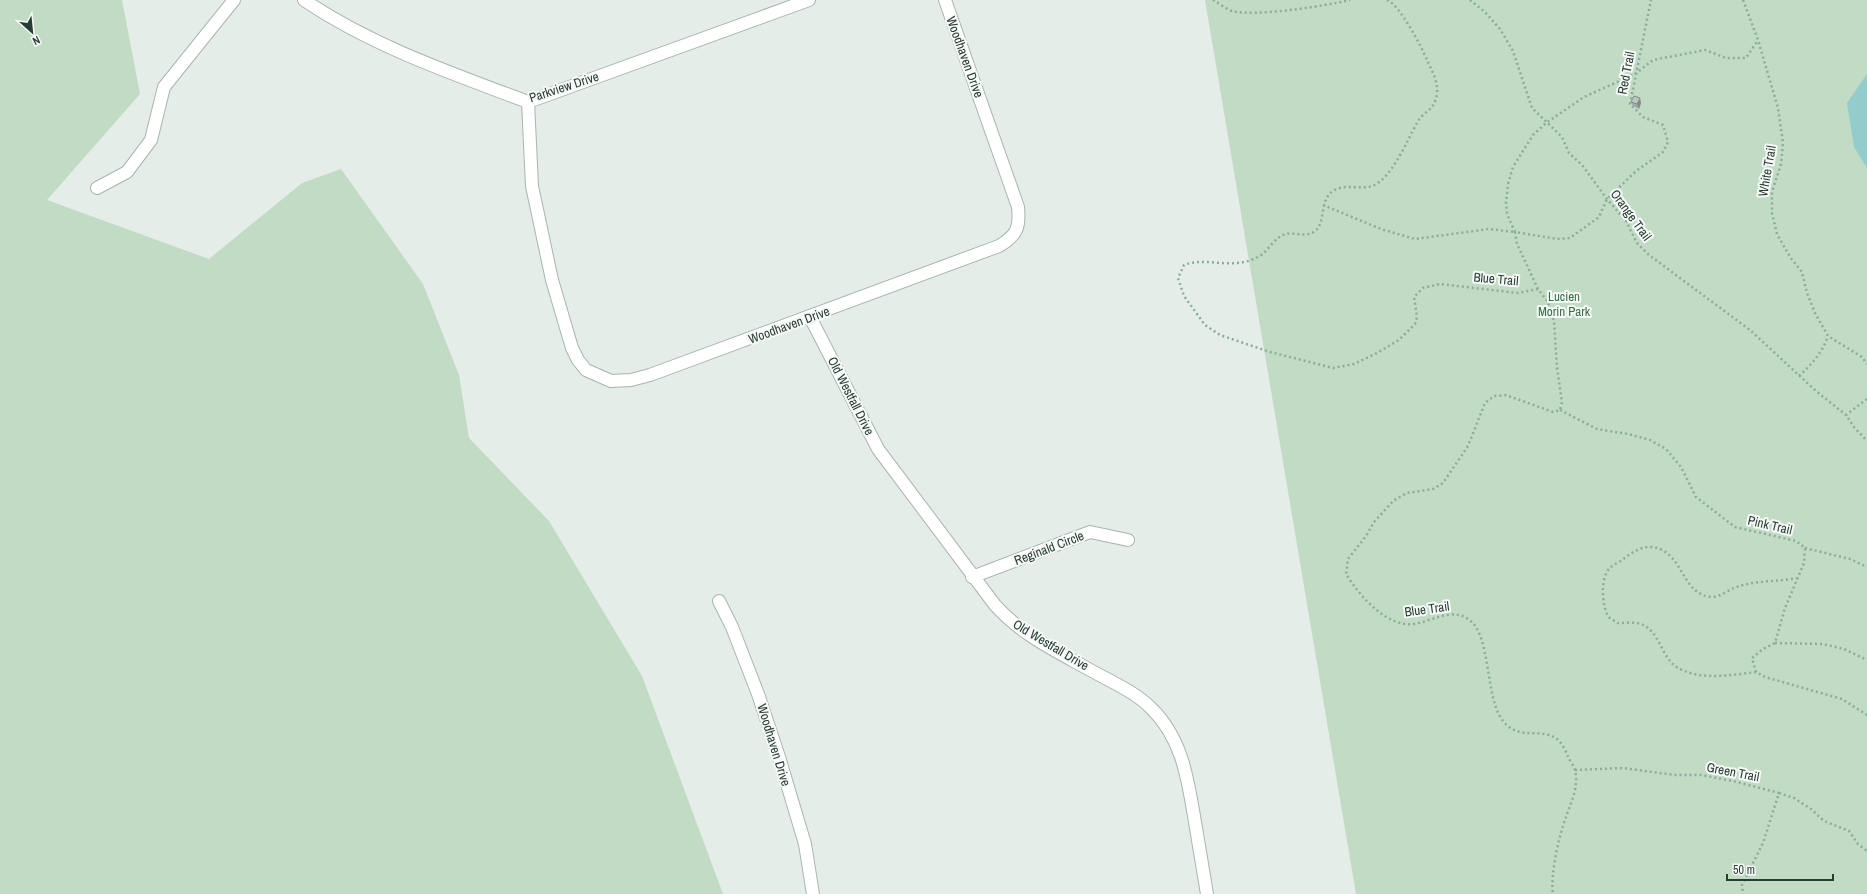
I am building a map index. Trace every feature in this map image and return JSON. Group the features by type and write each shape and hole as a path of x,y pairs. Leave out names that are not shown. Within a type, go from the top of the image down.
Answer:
{"street":[{"path":"97,188 127,172 151,140 164,87 234,0"},
{"name":"Parkview Drive","path":"304,0 356,32 396,51 528,102 810,0"},
{"name":"Woodhaven Drive","path":"528,102 532,186 551,273 572,348 578,360 586,370 611,381 631,380 650,375 810,317 998,246 1016,232 1020,220 1018,207 945,0"},
{"name":"Old Westfall Drive","path":"810,317 878,449 972,577 1009,621 1026,634 1133,694 1151,707 1165,723 1176,742 1189,782 1207,894"},
{"name":"Reginald Circle","path":"972,577 1090,532 1128,540"},
{"name":"Woodhaven Drive","path":"719,601 732,627 758,694 779,757 805,844 813,894"}],"path":[{"path":"1213,0 1232,11 1255,12 1329,5 1350,0"},
{"path":"1387,0 1392,2 1401,12 1425,55 1437,84 1436,95 1432,108 1418,122 1386,177 1372,186 1344,187 1333,191 1323,205 1381,229 1415,239 1489,229 1557,239 1570,238 1599,217 1607,199"},
{"name":"Orange Trail","path":"1470,0 1485,12 1500,29 1513,51 1532,108 1562,137 1569,153 1582,165 1607,199 1626,221 1637,243 1649,255 1750,330 1799,376 1846,415"},
{"name":"Red Trail","path":"1607,199 1636,171 1663,152 1668,142 1663,125 1642,118 1630,104 1651,0"},
{"name":"White Trail","path":"1743,0 1758,40 1778,108 1783,143 1781,164 1772,192 1772,213 1777,234 1790,257 1802,272 1807,293 1815,313 1828,336 1862,357 1867,364"},
{"path":"1560,410 1562,402 1557,368 1554,320 1548,302 1538,289 1517,244 1515,232 1507,214 1506,202 1508,184 1513,168 1533,135 1546,123 1584,97 1635,74 1653,60 1705,50 1726,58 1746,58 1758,40"},
{"name":"Blue Trail","path":"1323,205 1320,224 1315,231 1303,235 1285,234 1278,238 1258,257 1243,262 1225,264 1194,261 1184,265 1178,278 1184,296 1205,324 1220,335 1256,347 1333,368 1354,364 1377,353 1398,340 1416,324 1418,317 1414,297 1423,288 1440,284 1518,293 1538,289"},
{"path":"1799,376 1824,348 1828,336"},
{"name":"Blue Trail","path":"1553,894 1557,844 1574,795 1576,782 1575,770 1564,748 1558,739 1549,735 1516,732 1506,725 1500,716 1489,681 1480,634 1468,619 1458,615 1444,615 1413,624 1399,623 1389,619 1367,602 1353,586 1346,574 1348,559 1366,536 1374,522 1393,501 1407,493 1433,489 1443,483 1468,446 1485,403 1494,396 1506,395 1553,412 1560,410"},
{"path":"1867,399 1846,415 1854,427 1867,441"},
{"name":"Pink Trail","path":"1560,410 1597,429 1628,434 1650,440 1666,449 1681,467 1696,497 1735,527 1796,541 1805,548 1804,563 1785,608 1775,643"},
{"path":"1798,578 1749,584 1712,597 1700,594 1689,585 1676,562 1661,550 1650,546 1638,548 1609,569 1603,583 1605,604 1609,616 1618,623 1644,625 1653,633 1670,662 1681,670 1696,674 1710,675 1756,672 1766,677 1842,699 1867,715"},
{"path":"1805,548 1850,559 1867,567"},
{"path":"1756,672 1752,658 1763,649 1775,643 1823,644 1844,649 1867,660"},
{"name":"Green Trail","path":"1575,770 1623,768 1675,775 1702,776 1737,782 1779,792"},
{"path":"1743,894 1742,885 1764,842 1779,792 1794,798 1811,809 1824,821 1849,831 1858,844 1867,851"}],"green space":[{"path":"0,0 122,0 140,94 47,200 209,259 302,183 341,169 423,284 459,375 469,438 549,521 642,676 723,894 0,894"},
{"name":"Lucien Morin Park","path":"1205,0 1867,0 1867,894 1356,894"}],"water":[{"path":"1867,74 1867,168 1854,147 1847,103"}],"building":[{"path":"1634,96 1640,98 1637,104 1631,102"}]}
